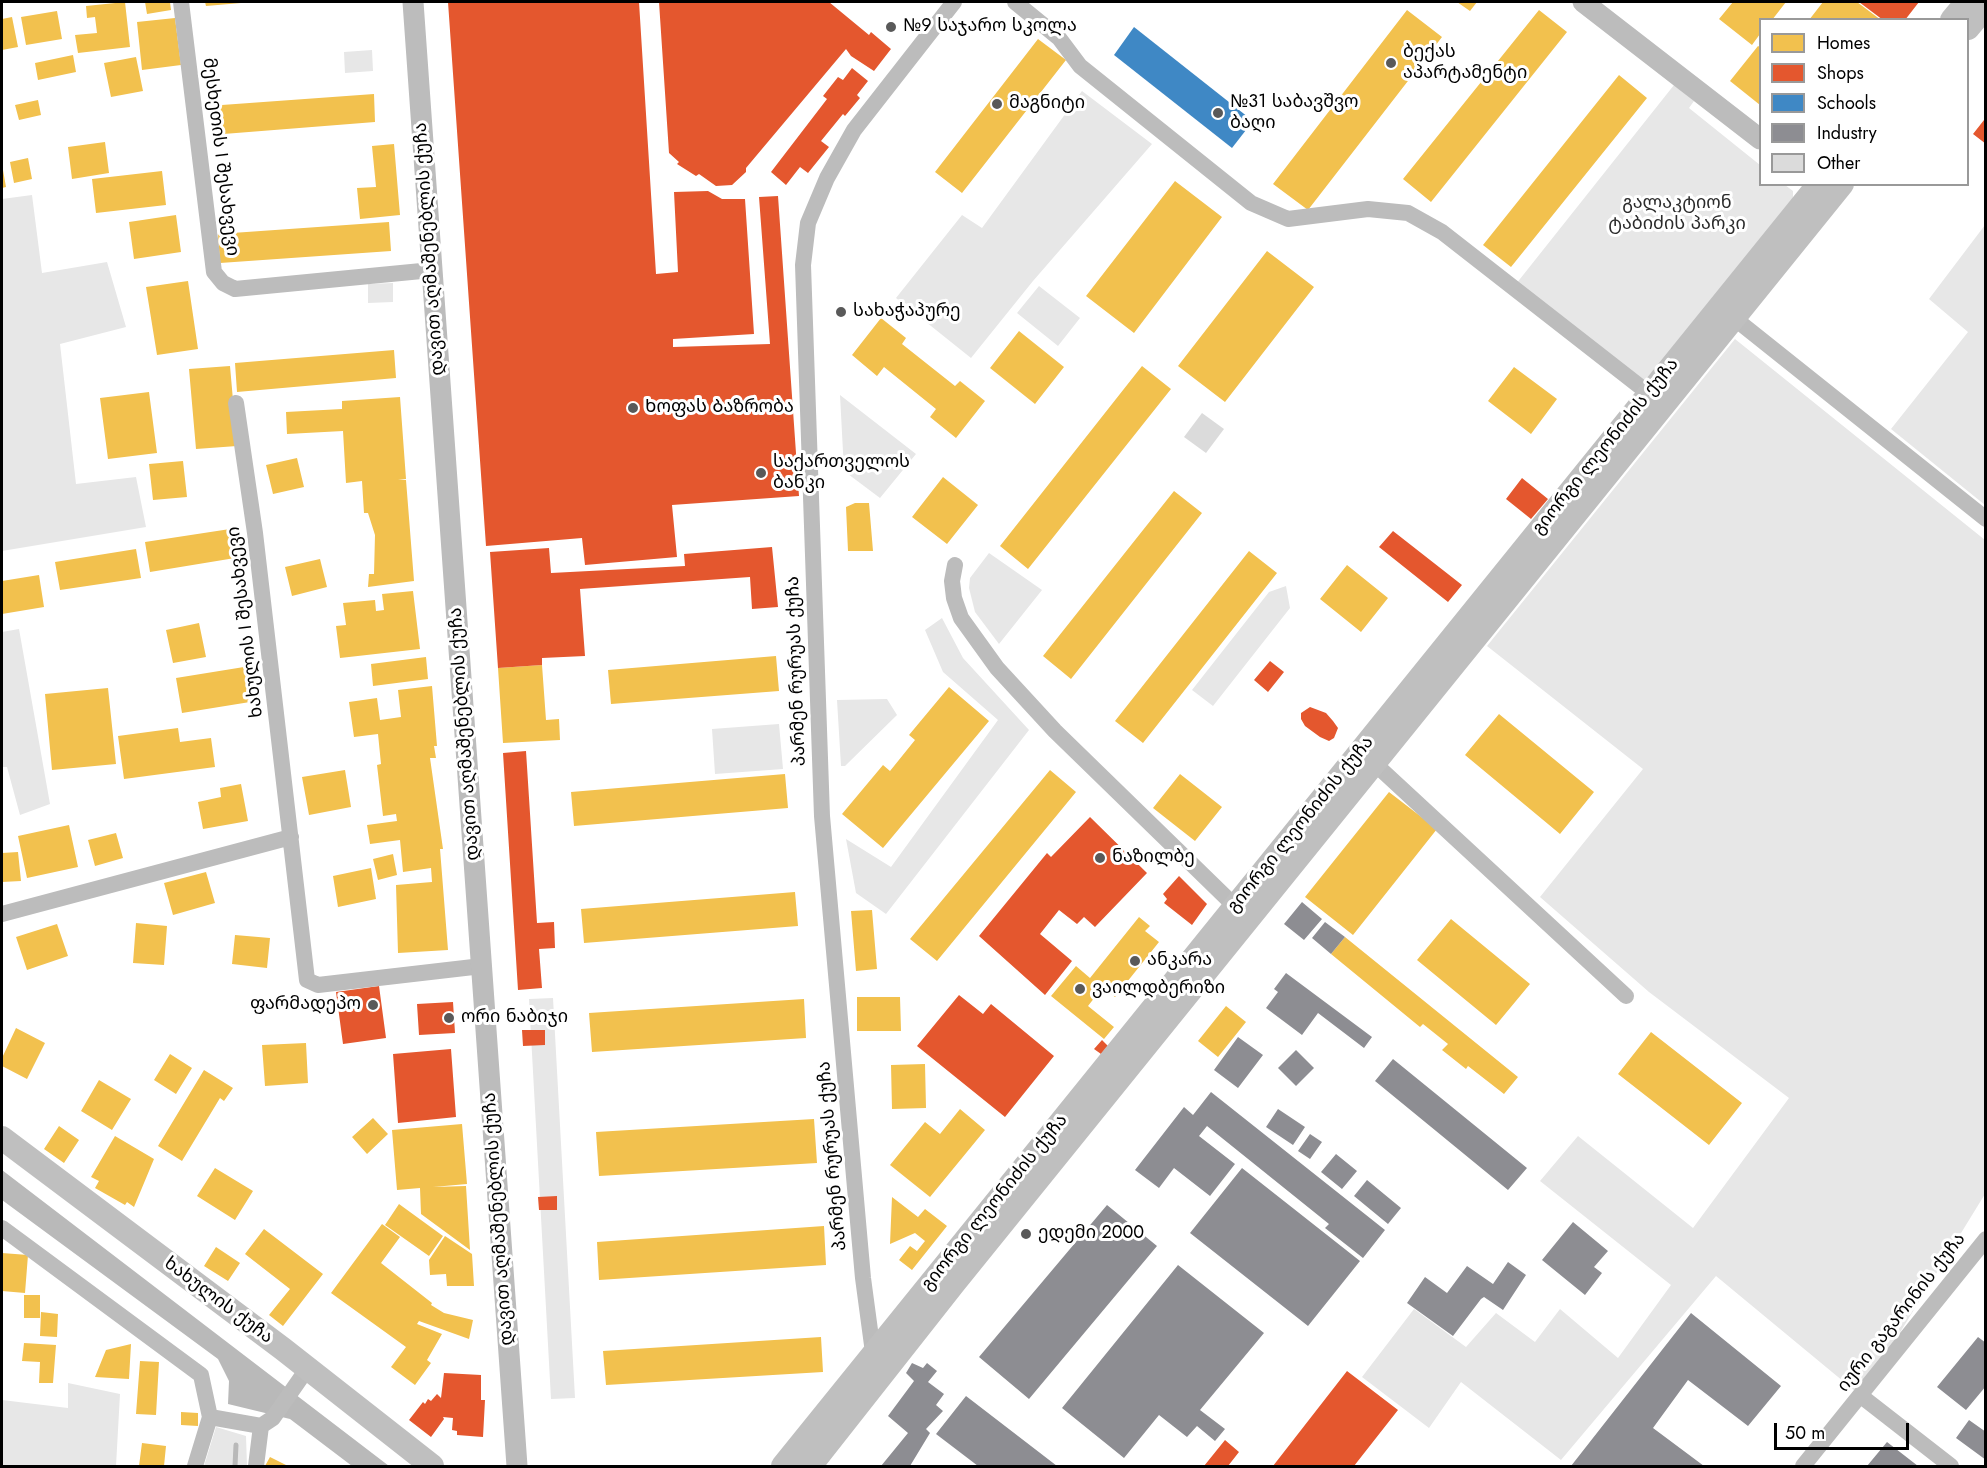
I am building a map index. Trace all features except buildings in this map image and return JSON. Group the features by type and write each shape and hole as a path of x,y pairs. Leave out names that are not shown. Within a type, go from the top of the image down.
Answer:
{"main road":[{"path":"1954,18 1967,2"},
{"path":"1969,27 1986,6"},
{"name":"გიორგი ლეონიძის ქუჩა","path":"783,1467 874,1354 1242,912 1826,187"},
{"name":"გიორგი ლეონიძის ქუჩა","path":"810,1467 1242,912 1374,763 1657,399 1734,318 1826,187"},
{"name":"ხახულის ქუჩა","path":"2,1140 301,1378 432,1467"}],"street":[{"name":"მესხეთის I შესახვევი","path":"181,2 214,272 223,283 235,289 432,270"},
{"name":"დავით აღმაშენებლის ქუჩა","path":"413,2 517,1467"},
{"name":"პარმენ რურუას ქუჩა","path":"875,1382 874,1354 862,1266 822,816 803,265 808,223 827,178 854,130 954,2"},
{"path":"1015,2 1059,38 1080,66 1251,203 1288,219 1368,209 1408,213 1442,232 1657,399"},
{"path":"1583,2 1759,137"},
{"path":"1734,318 1986,519"},
{"name":"ხახულის I შესახვევი","path":"236,403 255,533 308,980 312,984 482,966"},
{"path":"955,565 952,581 954,598 961,618 997,668 1055,731 1242,912"},
{"path":"1374,763 1626,996"},
{"path":"2,914 291,837"},
{"path":"2,1228 201,1375 210,1417 195,1467"},
{"name":"იური გაგარინის ქუჩა","path":"1803,1467 1986,1239"},
{"path":"256,1467 267,1422 301,1378"},
{"path":"1861,1396 1951,1467"},
{"path":"210,1417 267,1422"}],"green space":[{"path":"372,50 373,71 345,73 344,52"},
{"name":"გალაკტიონ ტაბიძის პარკი","path":"1674,85 1694,101 1689,108 1759,164 1759,186 1786,186 1793,191 1793,203 1647,384 1516,284"},
{"path":"1082,91 1152,144 1033,281 971,358 896,298 962,215 982,228"},
{"path":"32,195 42,273 107,262 126,327 60,344 76,484 136,477 146,527 2,551 2,199"},
{"path":"1985,225 1985,505 1891,429 1968,332 1929,299"},
{"path":"393,283 393,302 368,303 368,284"},
{"path":"1039,286 1080,318 1058,346 1017,313"},
{"path":"1735,339 1985,540 1985,1194 1861,1396 1716,1276 1561,1460 1461,1382 1429,1428 1362,1377 1414,1309 1466,1347 1496,1313 1535,1342 1560,1309 1618,1358 1671,1285 1540,1181 1578,1136 1693,1228 1789,1098 1649,992 1540,897 1643,769 1487,646"},
{"path":"840,395 916,454 880,498 844,471"},
{"path":"989,553 1042,590 999,644 975,612 969,588 970,578"},
{"path":"1286,586 1290,608 1213,706 1192,690 1269,592"},
{"path":"942,618 963,658 1029,730 886,914 856,893 846,839 891,867 998,720 943,672 925,630"},
{"path":"19,629 50,804 20,815 7,767 2,767 2,632"},
{"path":"887,699 897,715 845,766 841,766 837,700"},
{"path":"779,724 783,769 715,774 712,729"},
{"path":"553,998 575,1398 551,1399 529,999"},
{"path":"68,1383 120,1394 116,1466 2,1466 2,1400 68,1408"},
{"path":"216,1427 246,1436 247,1466 204,1466"}],"shaded area":[{"path":"2,1170 389,1466 352,1466 290,1419 228,1404 229,1381 218,1359 2,1200"}],"waterway":[{"path":"235,1466 236,1445"}],"place":[{"name":"№9 საჯარო სკოლა","path":"891,27"},
{"name":"ბექას აპარტამენტი","path":"1391,63"},
{"name":"მაგნიტი","path":"997,104"},
{"name":"№31 საბავშვო ბაღი","path":"1218,113"},
{"name":"სახაჭაპურე","path":"841,312"},
{"name":"Ხოფას Ბაზრობა","path":"633,408"},
{"name":"საქართველოს ბანკი","path":"761,473"},
{"name":"ნაზილბე","path":"1100,858"},
{"name":"ანკარა","path":"1135,961"},
{"name":"ვაილდბერიზი","path":"1080,989"},
{"name":"ფარმადეპო","path":"373,1005"},
{"name":"ორი ნაბიჯი","path":"449,1018"},
{"name":"ედემი 2000","path":"1026,1234"}]}
